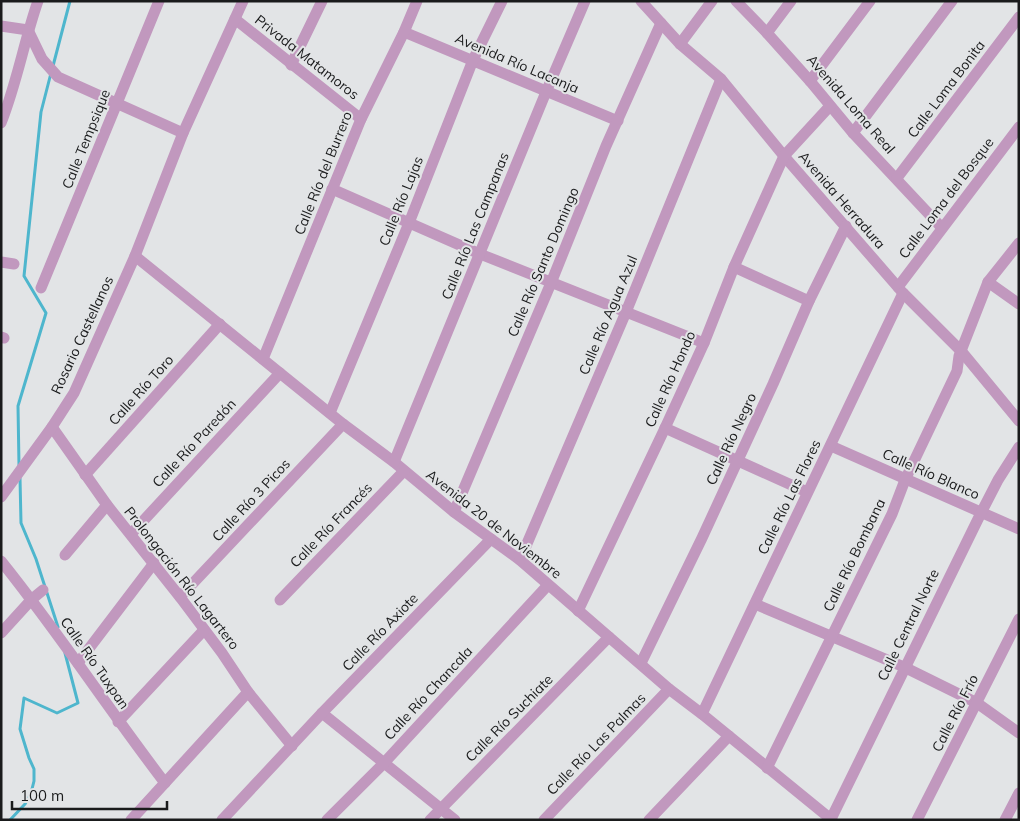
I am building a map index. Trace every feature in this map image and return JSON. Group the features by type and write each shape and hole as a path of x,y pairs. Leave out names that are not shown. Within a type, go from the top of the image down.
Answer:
{"street":[{"path":"1,123 38,1"},
{"name":"Calle Tempsique","path":"41,288 159,1"},
{"name":"Rosario Castellanos","path":"1,498 52,427 74,392 135,256 183,133 243,1"},
{"path":"291,65 322,1"},
{"name":"Calle Río del Burrero","path":"263,359 361,119 404,32 417,1"},
{"name":"Calle Río Lajas","path":"330,413 409,223 473,60 502,1"},
{"name":"Calle Río Las Campanas","path":"394,462 585,1"},
{"name":"Avenida Herradura","path":"641,1 680,44 721,79 784,156 900,290 962,352 1019,421"},
{"path":"680,44 712,1"},
{"name":"Avenida Loma Real","path":"736,1 942,228"},
{"path":"767,33 791,1"},
{"path":"810,81 870,1"},
{"path":"853,132 952,1"},
{"name":"Calle Loma Bonita","path":"897,178 1019,17"},
{"name":"Privada Matamoros","path":"235,19 361,119"},
{"name":"Calle Río Santo Domingo","path":"454,512 551,283 603,153 661,23"},
{"path":"1,26 28,30"},
{"path":"28,30 42,59 58,77 183,133"},
{"name":"Avenida Río Lacanja","path":"404,32 618,122"},
{"name":"Calle Río Agua Azul","path":"520,560 626,312 721,79"},
{"name":"Calle Río Hondo","path":"578,611 704,343 734,267 784,156 830,106"},
{"name":"Calle Loma del Bosque","path":"900,290 942,228 1019,126"},
{"path":"332,189 480,254 704,343"},
{"name":"Calle Río Negro","path":"641,663 702,538 809,301 846,226"},
{"name":"Calle Río Bombana","path":"767,768 892,514 905,480 957,371 959,356 988,282 1019,242"},
{"name":"Avenida 20 de Noviembre","path":"135,256 454,512 520,560 669,689 831,819"},
{"path":"1,262 14,264"},
{"path":"734,267 809,301"},
{"path":"988,282 1019,304"},
{"name":"Calle Río Las Flores","path":"702,714 807,492 831,446 900,290"},
{"name":"Calle Río Toro","path":"84,476 220,324"},
{"name":"Calle Río Paredón","path":"131,534 280,372"},
{"name":"Calle Río 3 Picos","path":"180,597 344,424"},
{"name":"Prolongación Río Lagartero","path":"52,427 84,476 180,597 248,692 292,746"},
{"path":"665,428 807,492"},
{"name":"Calle Río Blanco","path":"831,446 1019,529"},
{"name":"Calle Central Norte","path":"831,819 981,513 998,480 1019,448"},
{"name":"Calle Río Francés","path":"280,600 404,471"},
{"path":"65,555 107,505"},
{"name":"Calle Río Axiote","path":"222,820 322,713 490,540"},
{"name":"Calle Río Tuxpan","path":"1,561 32,599 118,722 165,783"},
{"path":"78,663 154,564"},
{"name":"Calle Río Chancala","path":"327,820 384,763 548,584"},
{"path":"1,633 32,599 43,590"},
{"path":"755,604 904,668 977,703 1019,733"},
{"name":"Calle Río Frío","path":"917,820 1019,619"},
{"path":"118,722 204,630"},
{"name":"Calle Río Suchiate","path":"430,820 609,637"},
{"name":"Calle Río Las Palmas","path":"544,820 669,689"},
{"path":"131,820 248,692"},
{"path":"322,713 455,820"},
{"path":"649,820 729,736"},
{"path":"1005,820 1019,793"}],"waterway":[{"path":"53,66 70,1"},
{"path":"19,466 18,406 46,313 24,276 41,112 51,73"},
{"path":"20,478 21,523 36,559 58,627"},
{"path":"10,820 25,804 31,793 34,781 34,769 20,729 24,698 57,713 78,703 65,653"}]}
